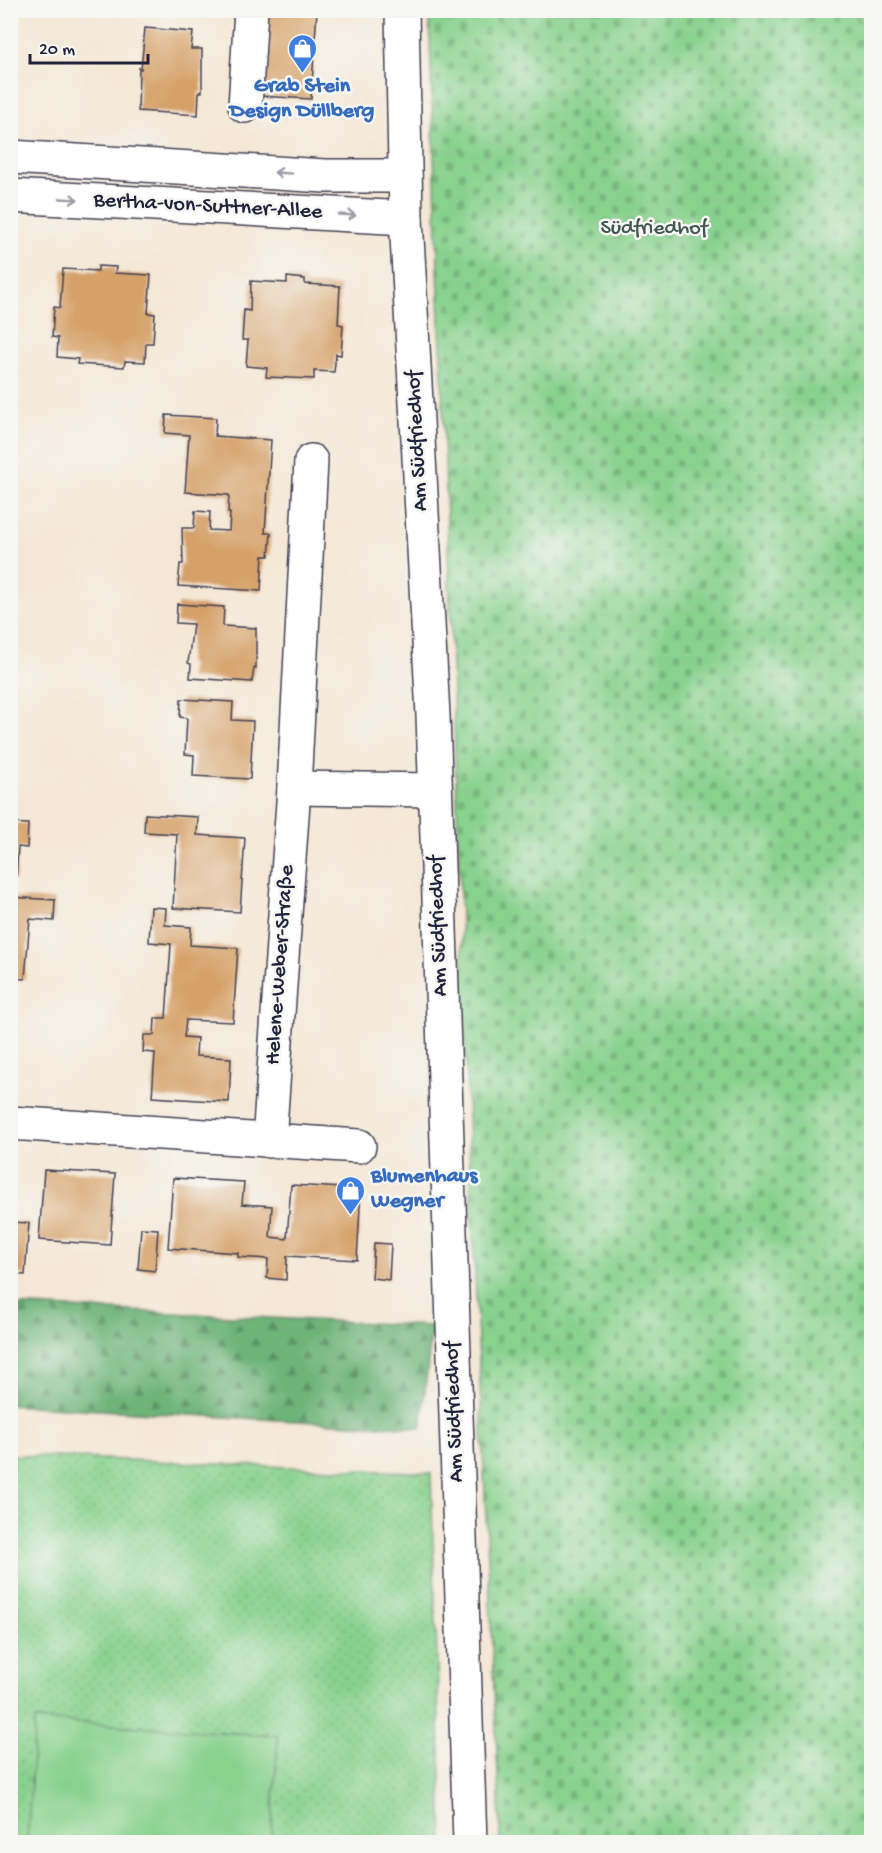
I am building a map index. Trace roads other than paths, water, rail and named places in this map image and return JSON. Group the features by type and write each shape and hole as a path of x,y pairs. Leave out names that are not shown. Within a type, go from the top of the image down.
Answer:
{"street":[{"path":"245,106 251,10"},
{"name":"Am Südfriedhof","path":"402,10 406,218 433,715 470,1842"},
{"name":"Bertha-von-Suttner-Allee","path":"10,157 326,176 405,176"},
{"name":"Bertha-von-Suttner-Allee","path":"10,196 406,218"},
{"name":"Helene-Weber-Straße","path":"269,1141 294,788 311,461"},
{"path":"294,788 434,790"},
{"path":"10,1123 359,1146"}],"place":[{"name":"Grab Stein Design Düllberg","path":"302,74"},
{"name":"Blumenhaus Wegner","path":"350,1216"}],"park label":[{"name":"Südfriedhof","path":"654,229"}]}
